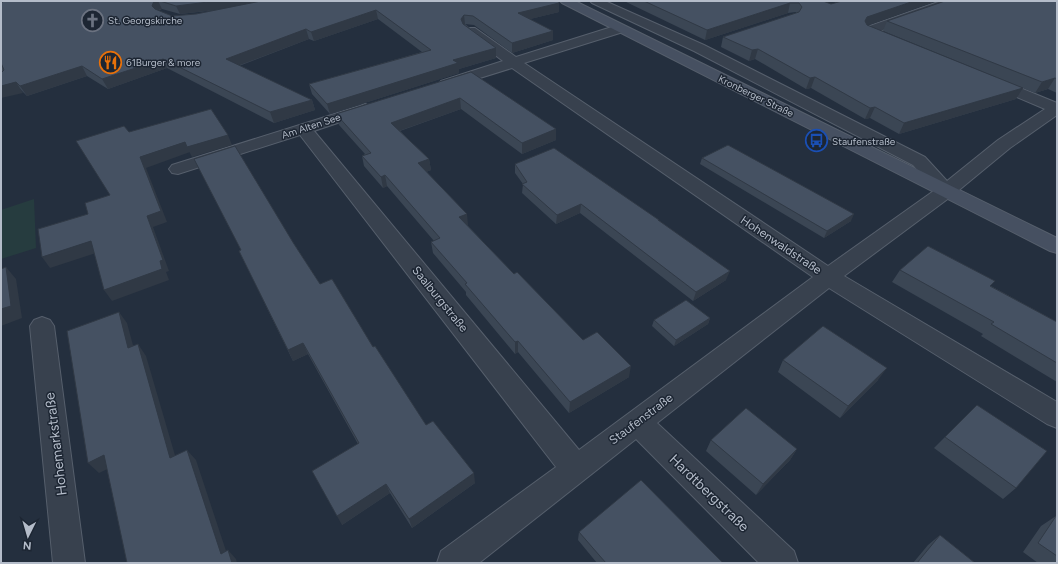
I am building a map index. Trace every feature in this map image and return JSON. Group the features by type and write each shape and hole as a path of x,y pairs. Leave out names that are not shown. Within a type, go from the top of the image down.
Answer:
{"street":[{"name":"Kronberger Straße","path":"566,1 619,29 1057,246"},
{"name":"Kronberger Straße","path":"596,1 699,48 919,161 946,191"},
{"path":"889,40 868,31 952,1"},
{"path":"468,29 513,62"},
{"path":"431,88 619,29"},
{"path":"699,48 713,43"},
{"name":"Hohenwaldstraße","path":"513,62 828,277 1057,416"},
{"path":"981,77 1056,109"},
{"name":"Am Alten See","path":"178,169 379,105"},
{"path":"946,191 1004,144 1056,109"},
{"name":"Saalburgstraße","path":"304,129 576,469"},
{"name":"Staufenstraße","path":"453,563 828,277 946,191"},
{"name":"Hohemarkstraße","path":"42,326 69,563"},
{"name":"Hardtbergstraße","path":"637,422 782,563"}],"green space":[{"path":"34,199 36,248 1,259 1,210"}],"building":[{"path":"4,1 154,1 152,6 155,9 172,16 196,14 261,1 559,1 559,3 518,13 553,31 512,43 473,16 464,15 461,19 463,24 496,48 453,60 458,63 327,104 309,84 431,50 376,10 311,32 306,29 226,59 312,100 270,112 163,59 102,79 82,66 20,86 16,82 1,86 1,73 4,70 1,63 1,3"},
{"path":"160,1 216,1 176,6"},
{"path":"644,1 823,1 831,4 842,1 914,1 867,17 865,21 867,25 1023,88 904,123 875,107 870,108 815,77 810,78 758,49 752,50 723,37 799,12 802,7 799,3 790,3 707,30"},
{"path":"945,1 1057,1 1057,79 1055,78 1042,82 887,21"},
{"path":"471,72 556,129 522,143 460,98 391,123 429,159 418,163 467,214 459,217 514,274 517,272 583,340 597,332 631,366 570,402 518,341 515,342 465,284 467,283 431,242 440,238 385,175 381,177 362,156 371,153 336,114"},
{"path":"211,109 228,135 187,147 185,142 140,157 161,211 147,216 163,260 160,261 162,269 104,290 91,241 42,257 38,229 88,214 85,203 110,195 76,141 124,126 129,132"},
{"path":"728,145 854,214 827,231 702,158"},
{"path":"235,146 320,284 332,279 373,347 375,346 426,425 433,421 474,473 409,519 386,484 337,516 312,471 359,443 303,343 288,350 239,251 241,250 194,159"},
{"path":"554,148 730,271 696,292 581,204 557,215 522,184 527,182 515,164"},
{"path":"928,246 995,281 990,286 1057,322 1057,363 991,324 994,322 900,270"},
{"path":"6,267 11,306 1,309 1,269"},
{"path":"686,300 710,318 676,340 654,320"},
{"path":"119,312 128,348 138,344 170,458 187,450 221,554 228,550 232,563 127,563 104,455 88,463 67,331"},
{"path":"823,326 887,368 848,406 783,360"},
{"path":"977,405 1047,451 1016,488 945,437"},
{"path":"746,408 797,449 763,484 711,440"},
{"path":"641,480 723,563 606,563 579,532"},
{"path":"1057,516 1057,556 1038,543"},
{"path":"940,535 975,563 917,563"}],"place":[{"name":"St. Georgskirche","path":"93,20"},
{"name":"61Burger & more","path":"110,62"},
{"name":"Staufenstraße","path":"816,141"}]}
